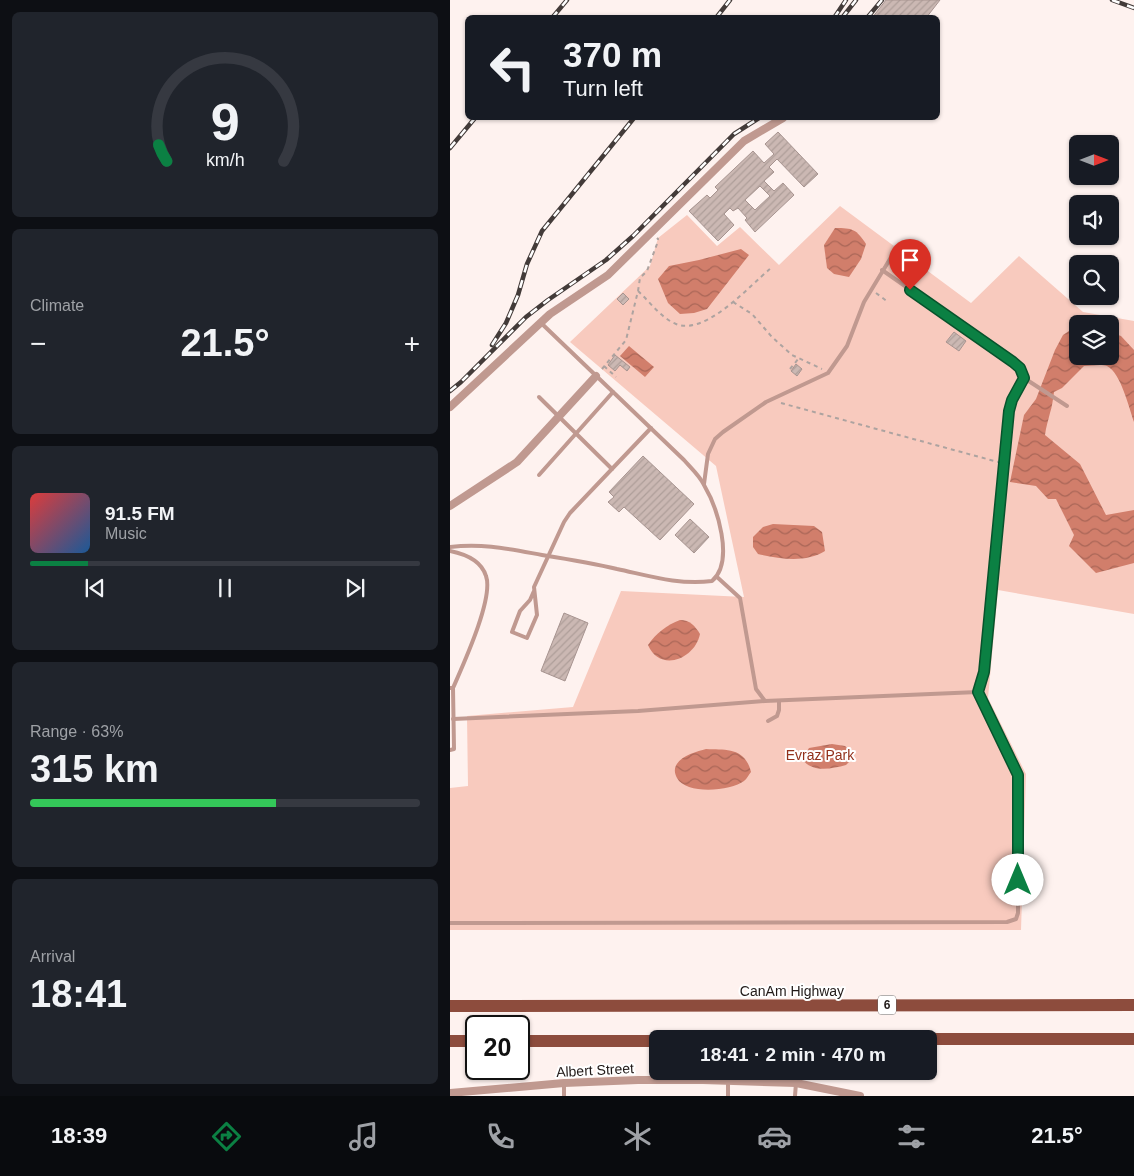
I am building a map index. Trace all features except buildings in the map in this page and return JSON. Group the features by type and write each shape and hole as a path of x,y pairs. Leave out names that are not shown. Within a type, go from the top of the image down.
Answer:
{"main road":[{"name":"CanAm Highway","path":"450,1006 1134,1005"},
{"path":"937,1039 1134,1038"},
{"path":"450,1042 465,1041"},
{"path":"530,1041 649,1041"}],"street":[{"path":"450,407 540,322 608,275 744,141 780,120"},
{"path":"450,506 517,462 596,376"},
{"name":"Albert Street","path":"450,1093 564,1084 649,1080"},
{"name":"Albert Street","path":"728,1080 796,1083 860,1096"}],"lane":[{"path":"704,484 708,454 715,439 766,402 828,373 846,346 870,289 893,254"},
{"path":"882,270 1008,358 1020,368 1024,378 1065,405"},
{"path":"450,549 472,544 501,548 597,564 672,581 693,583 712,581 717,577 720,570 723,559 718,519 704,484 684,460 540,322"},
{"path":"450,923 1012,921 1016,919 1018,913 1018,775 978,692 984,672 1010,404 1024,378"},
{"path":"539,475 613,392"},
{"path":"539,397 612,468"},
{"path":"534,591 537,614 527,638 512,632 520,611 530,600 547,556 564,522 570,513 651,428"},
{"path":"450,549 466,554 479,564 486,576 488,590 475,634 452,688 454,749 450,750"},
{"path":"717,577 740,598 756,688 765,702"},
{"path":"453,719 638,711 765,702 978,692"},
{"path":"768,721 777,716 779,702"},
{"path":"728,1080 728,1096"},
{"path":"795,1096 796,1083"},
{"path":"564,1084 564,1096"}],"path":[{"path":"596,376 626,340 640,278 647,271 658,239 651,234"},
{"path":"638,291 665,318 684,326 693,326 704,322 733,302 770,269"},
{"path":"870,289 888,302"},
{"path":"733,302 752,314 772,337 792,355 817,365 828,373"},
{"path":"790,369 799,358"},
{"path":"604,366 616,377"},
{"path":"777,402 1003,463"}],"green space":[{"name":"Evraz Park","path":"840,206 971,303 1019,256 1069,300 1069,305 1075,305 1083,312 1100,315 1069,315 1069,365 1119,365 1119,318 1134,321 1134,614 998,590 988,698 1026,774 1021,930 450,930 450,788 468,786 467,716 573,707 621,591 744,597 716,466 570,342 650,266 658,238 687,215 717,246 740,227 779,265"}],"water":[{"path":"835,228 854,230 866,244 861,259 849,277 834,274 827,268 824,245"},
{"path":"741,249 749,255 707,309 694,313 680,314 668,303 658,279 669,266"},
{"path":"1069,331 1069,365 1099,365 1084,366 1062,388 1054,392 1045,435 1080,464 1106,515 1134,510 1134,563 1096,573 1069,546 1074,535 1056,499 1048,499 1036,486 1010,482 1024,415 1036,399 1055,350 1063,335"},
{"path":"1119,335 1121,336 1134,350 1134,422 1124,391 1112,370 1105,365 1119,365"},
{"path":"629,346 654,367 645,377 620,356"},
{"path":"773,524 814,526 822,532 825,551 818,555 801,559 758,554 753,547 753,537 763,527"},
{"path":"680,620 689,622 696,628 700,634 697,643 685,656 677,659 660,659 653,654 648,645 662,630"},
{"path":"832,744 845,746 852,752 852,759 846,765 822,769 811,766 802,759 809,748"},
{"path":"706,749 727,750 739,754 748,764 751,772 745,780 738,784 719,789 699,789 682,783 677,778 676,766 683,758"}],"railway":[{"path":"554,15 567,0"},
{"path":"718,15 730,0"},
{"path":"836,15 846,0"},
{"path":"844,15 856,0"},
{"path":"870,15 882,0"},
{"path":"1112,0 1134,8"},
{"path":"450,148 473,120"},
{"path":"492,345 506,323 518,295 527,264 542,231 632,120"},
{"path":"450,391 526,317 606,260 633,236 734,134 756,120"}],"route":[{"path":"910,290 1013,362 1020,368 1024,378 1010,404 984,672 978,692 1018,775 1018,880"}]}
